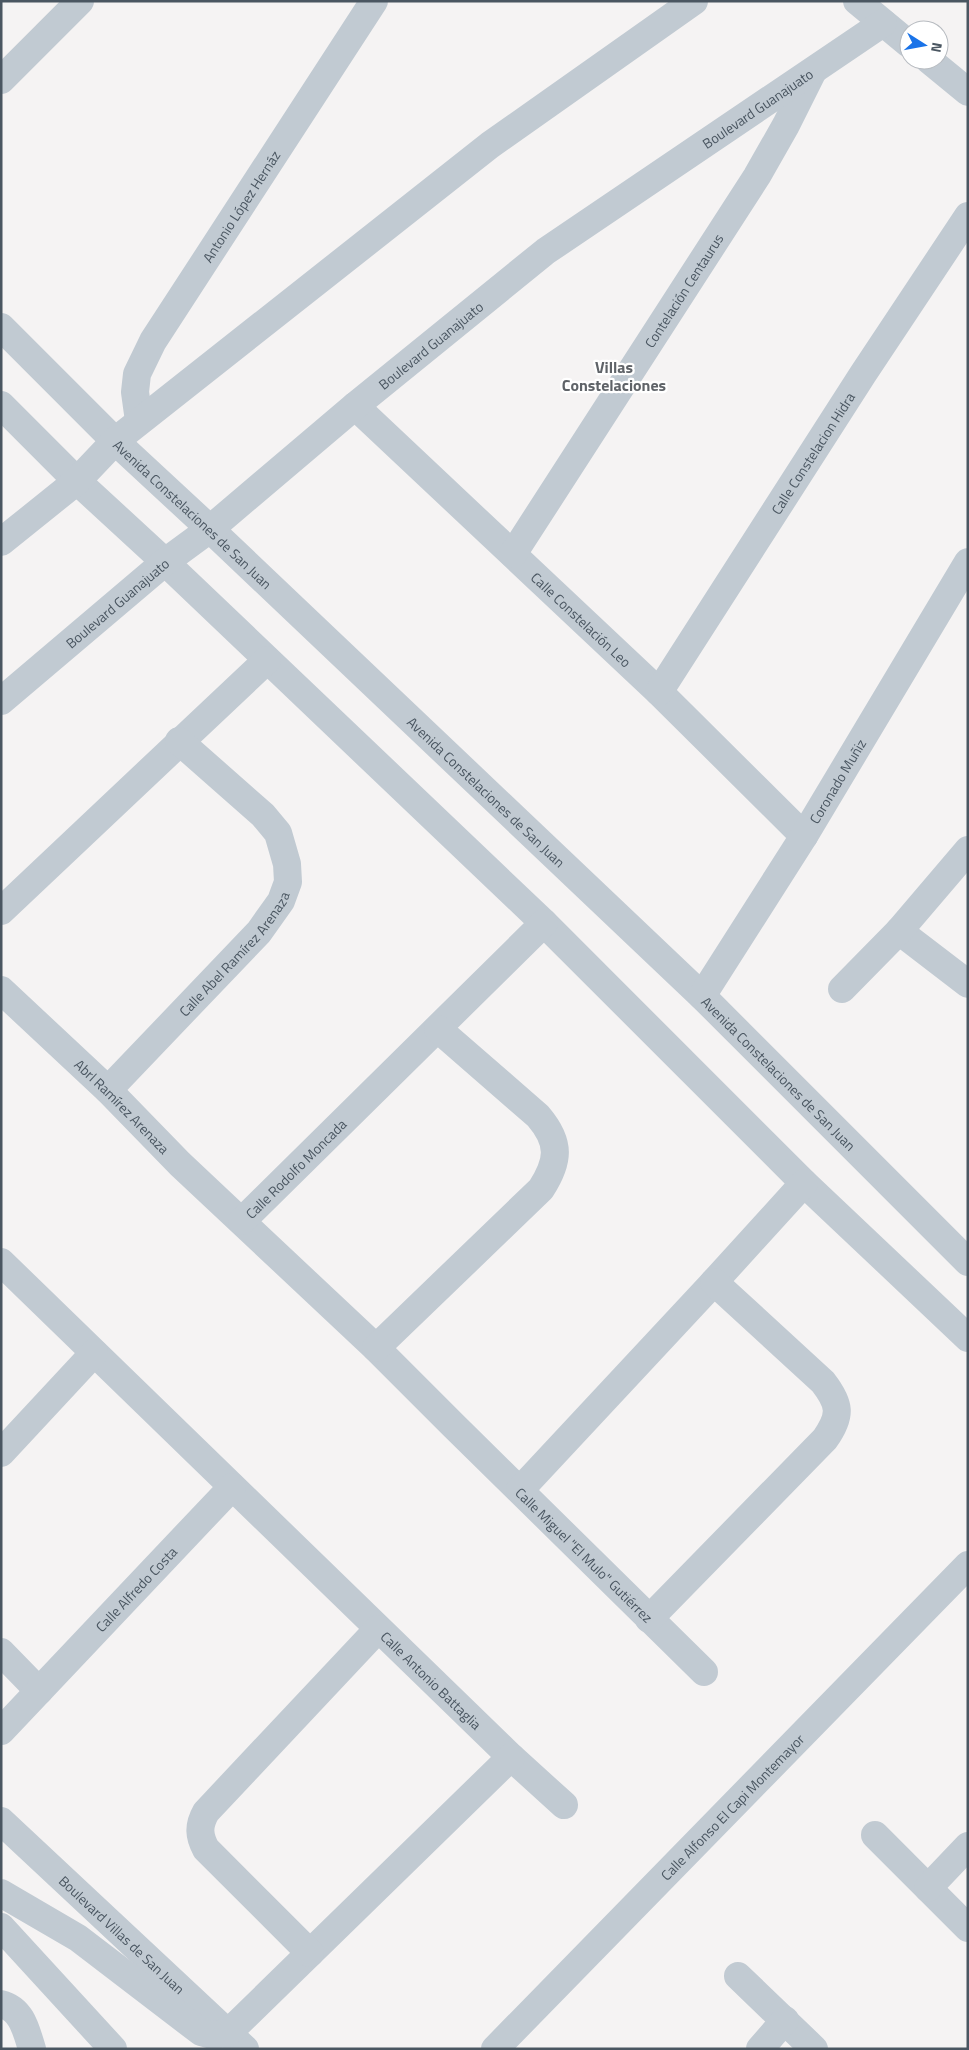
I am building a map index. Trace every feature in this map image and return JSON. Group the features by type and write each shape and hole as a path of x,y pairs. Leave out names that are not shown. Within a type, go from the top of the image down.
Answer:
{"street":[{"path":"1,80 80,1"},
{"name":"Antonio López Hernáz","path":"139,421 135,392 136,374 153,341 374,1"},
{"path":"1,542 77,481 115,441 139,421 490,145 694,1"},
{"path":"857,1 899,36"},
{"name":"Boulevard Guanajuato","path":"1,701 165,562 210,529 355,406 546,251 883,23"},
{"path":"941,70 968,92"},
{"name":"Contelación Centaurus","path":"513,554 757,176 813,72"},
{"name":"Calle Constelacion Hidra","path":"659,692 863,374 968,216"},
{"name":"Avenida Constelaciones de San Juan","path":"1,328 115,441 702,996 968,1262"},
{"path":"1,405 77,481 165,562 544,923 804,1183 968,1338"},
{"name":"Calle Constelación Leo","path":"355,406 659,692 804,836"},
{"name":"Coronado Muñiz","path":"702,996 804,836 968,562"},
{"path":"1,911 266,660"},
{"name":"Calle Abel Ramírez Arenaza","path":"108,1090 259,932 281,901 288,882 287,864 278,832 263,815 179,741"},
{"path":"842,989 899,931 968,850"},
{"name":"Calle Rodolfo Moncada","path":"520,1490 376,1348 242,1221 544,923"},
{"path":"899,931 968,984"},
{"name":"Abrl Ramírez Arenaza","path":"1,990 108,1090 180,1164 242,1221"},
{"path":"376,1348 540,1190 554,1164 555,1142 548,1127 538,1116 438,1029"},
{"name":"Calle Miguel \"El Mulo\" Gutiérrez","path":"714,1282 823,1382 836,1400 838,1410 835,1425 825,1439 649,1619 520,1490 804,1183"},
{"path":"1,1262 378,1629"},
{"path":"1,1453 94,1353"},
{"name":"Calle Alfredo Costa","path":"1,1731 232,1487"},
{"name":"Calle Alfonso El Capi Montemayor","path":"495,2049 968,1565"},
{"path":"649,1619 704,1672"},
{"name":"Calle Antonio Battaglia","path":"310,1953 206,1849 199,1831 201,1820 206,1812 378,1629 511,1757 564,1805"},
{"path":"1,1652 39,1690"},
{"path":"1,1893 78,1938 201,2032 237,2041 310,1953 511,1757"},
{"name":"Boulevard Villas de San Juan","path":"1,1821 237,2041"},
{"path":"875,1835 968,1928"},
{"path":"928,1888 968,1846"},
{"path":"1,1927 112,2049"},
{"path":"738,1976 814,2049"},
{"path":"1,2004 13,2008 19,2015 32,2049"},
{"path":"760,2049 785,2020"}],"district":[{"name":"Villas Constelaciones","path":"614,376"}]}
